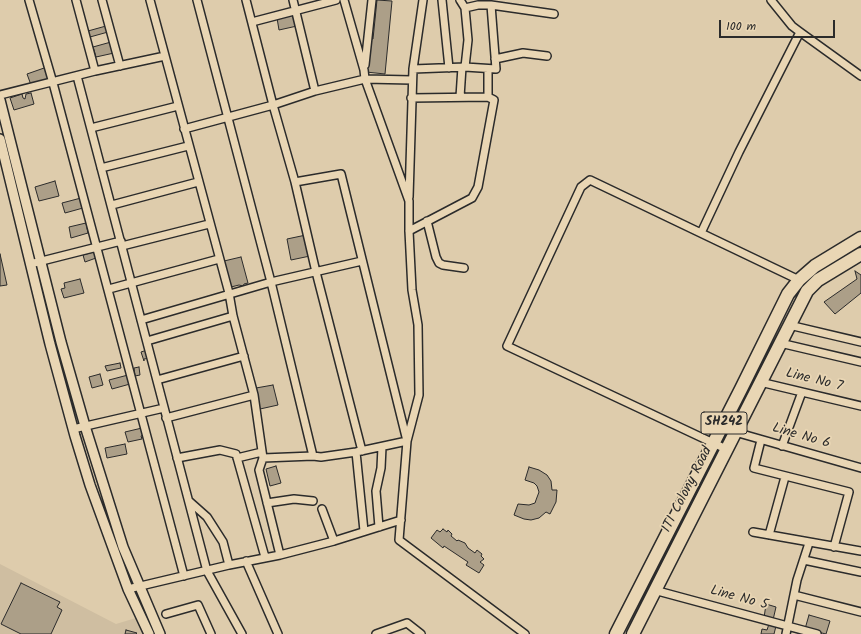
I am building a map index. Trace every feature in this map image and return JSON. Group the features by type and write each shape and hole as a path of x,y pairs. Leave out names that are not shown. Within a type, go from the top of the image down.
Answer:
{"main road":[{"name":"SH242","path":"616,634 714,443 788,294 799,280 815,266 861,238"},
{"name":"ITI Colony Road","path":"633,634 807,291 818,280 861,254"}],"street":[{"path":"29,0 109,289 184,576"},
{"path":"76,0 95,71"},
{"path":"102,0 120,66"},
{"path":"150,0 188,146 229,293 233,316 254,395 263,455 259,470 280,554"},
{"path":"197,0 271,282 313,456"},
{"path":"246,0 273,105 295,182 359,452 364,531"},
{"path":"293,0 316,91"},
{"path":"252,22 336,0"},
{"path":"344,0 365,78 409,201"},
{"path":"364,70 372,0"},
{"path":"423,0 412,80 409,201 412,290 418,325 419,395 407,441 399,540 525,634"},
{"path":"442,0 449,68"},
{"path":"460,0 465,8 468,40 460,97"},
{"path":"771,0 792,26 861,76"},
{"path":"465,8 478,3 554,14"},
{"path":"413,69 463,67 496,69 491,5"},
{"path":"701,233 739,152 800,32"},
{"path":"495,59 523,53 547,56"},
{"path":"0,95 53,83 95,71 165,56"},
{"path":"488,69 488,96"},
{"path":"77,76 207,570 242,634"},
{"path":"184,129 365,78 412,80"},
{"path":"409,231 472,198 478,187 494,100 488,96 412,98"},
{"path":"0,100 61,342 85,426 123,547 160,634"},
{"path":"91,128 178,106"},
{"path":"0,139 50,344 73,429 90,485 128,589 149,634"},
{"path":"101,168 188,146"},
{"path":"295,182 341,174 407,441"},
{"path":"726,449 506,346 581,187 590,180 799,280"},
{"path":"112,205 198,182"},
{"path":"427,221 436,257 439,263 464,268"},
{"path":"30,264 210,224"},
{"path":"109,289 219,259"},
{"path":"142,320 229,293 362,262"},
{"path":"147,342 233,316"},
{"path":"789,325 861,342"},
{"path":"780,343 861,362"},
{"path":"157,380 244,356"},
{"name":"Line No 7","path":"760,382 861,406"},
{"path":"782,446 802,392"},
{"path":"166,418 254,395"},
{"path":"73,429 164,408"},
{"name":"Line No 6","path":"735,432 861,468"},
{"path":"761,440 754,468 849,492 834,547"},
{"path":"237,458 263,455 321,456 359,452 407,441"},
{"path":"379,527 376,491 382,447"},
{"path":"177,458 220,450 236,454 265,557"},
{"path":"769,535 785,477"},
{"path":"267,503 294,498 313,501"},
{"path":"189,501 207,517 222,542 229,565"},
{"path":"322,509 334,541"},
{"path":"128,589 139,585 334,541 401,520"},
{"path":"753,532 861,552"},
{"path":"786,634 794,595 809,543"},
{"path":"804,560 861,572"},
{"path":"246,561 278,634"},
{"name":"Line No 5","path":"654,590 817,634"},
{"path":"794,595 861,612"},
{"path":"166,614 198,605 211,634"},
{"path":"376,634 407,623 421,634"}],"shaded area":[{"path":"0,564 116,624 139,617 146,634 0,634"}],"building":[{"path":"377,0 392,1 385,74 366,72 369,38 373,39"},
{"path":"294,14 297,26 279,30 277,18"},
{"path":"106,26 108,32 90,37 88,31"},
{"path":"111,42 114,53 96,57 93,47"},
{"path":"47,67 50,78 31,85 27,74"},
{"path":"31,93 34,104 14,110 10,98 22,94 23,98 25,99 26,94"},
{"path":"55,181 59,196 39,201 35,187"},
{"path":"81,198 83,208 65,213 62,203"},
{"path":"86,223 88,233 71,238 69,227"},
{"path":"306,235 310,256 291,260 287,239"},
{"path":"94,252 96,258 85,262 83,255"},
{"path":"0,254 7,285 0,286"},
{"path":"241,257 248,283 244,284 243,286 239,285 231,287 224,261"},
{"path":"855,271 861,275 861,293 835,314 824,302 857,279"},
{"path":"80,279 84,293 64,298 61,289 65,288 64,283"},
{"path":"147,350 150,358 144,359 144,361 141,352"},
{"path":"120,363 121,368 107,371 105,366"},
{"path":"139,367 140,375 135,376 134,368"},
{"path":"100,374 103,385 92,388 89,377"},
{"path":"128,375 130,384 112,389 109,380"},
{"path":"273,385 278,405 260,409 256,388"},
{"path":"142,428 142,439 128,442 125,432"},
{"path":"125,444 127,454 107,458 105,448"},
{"path":"276,466 281,483 270,486 266,469"},
{"path":"529,467 539,470 547,475 551,481 552,490 557,490 556,502 550,514 546,512 539,518 531,520 514,515 518,504 529,505 535,503 539,492 534,483 525,480"},
{"path":"443,529 447,532 448,530 452,534 451,536 457,541 458,540 465,543 468,548 475,553 477,550 482,554 481,556 484,559 480,562 484,565 479,573 466,565 468,562 444,546 443,548 431,538 437,530 440,532"},
{"path":"21,583 60,602 57,607 62,610 51,634 21,634 1,624"},
{"path":"766,604 776,607 773,620 764,618"},
{"path":"809,615 830,621 826,634 805,629"},
{"path":"769,624 776,626 774,634 761,634 762,629 767,630"},
{"path":"126,630 137,633 125,634"}]}
